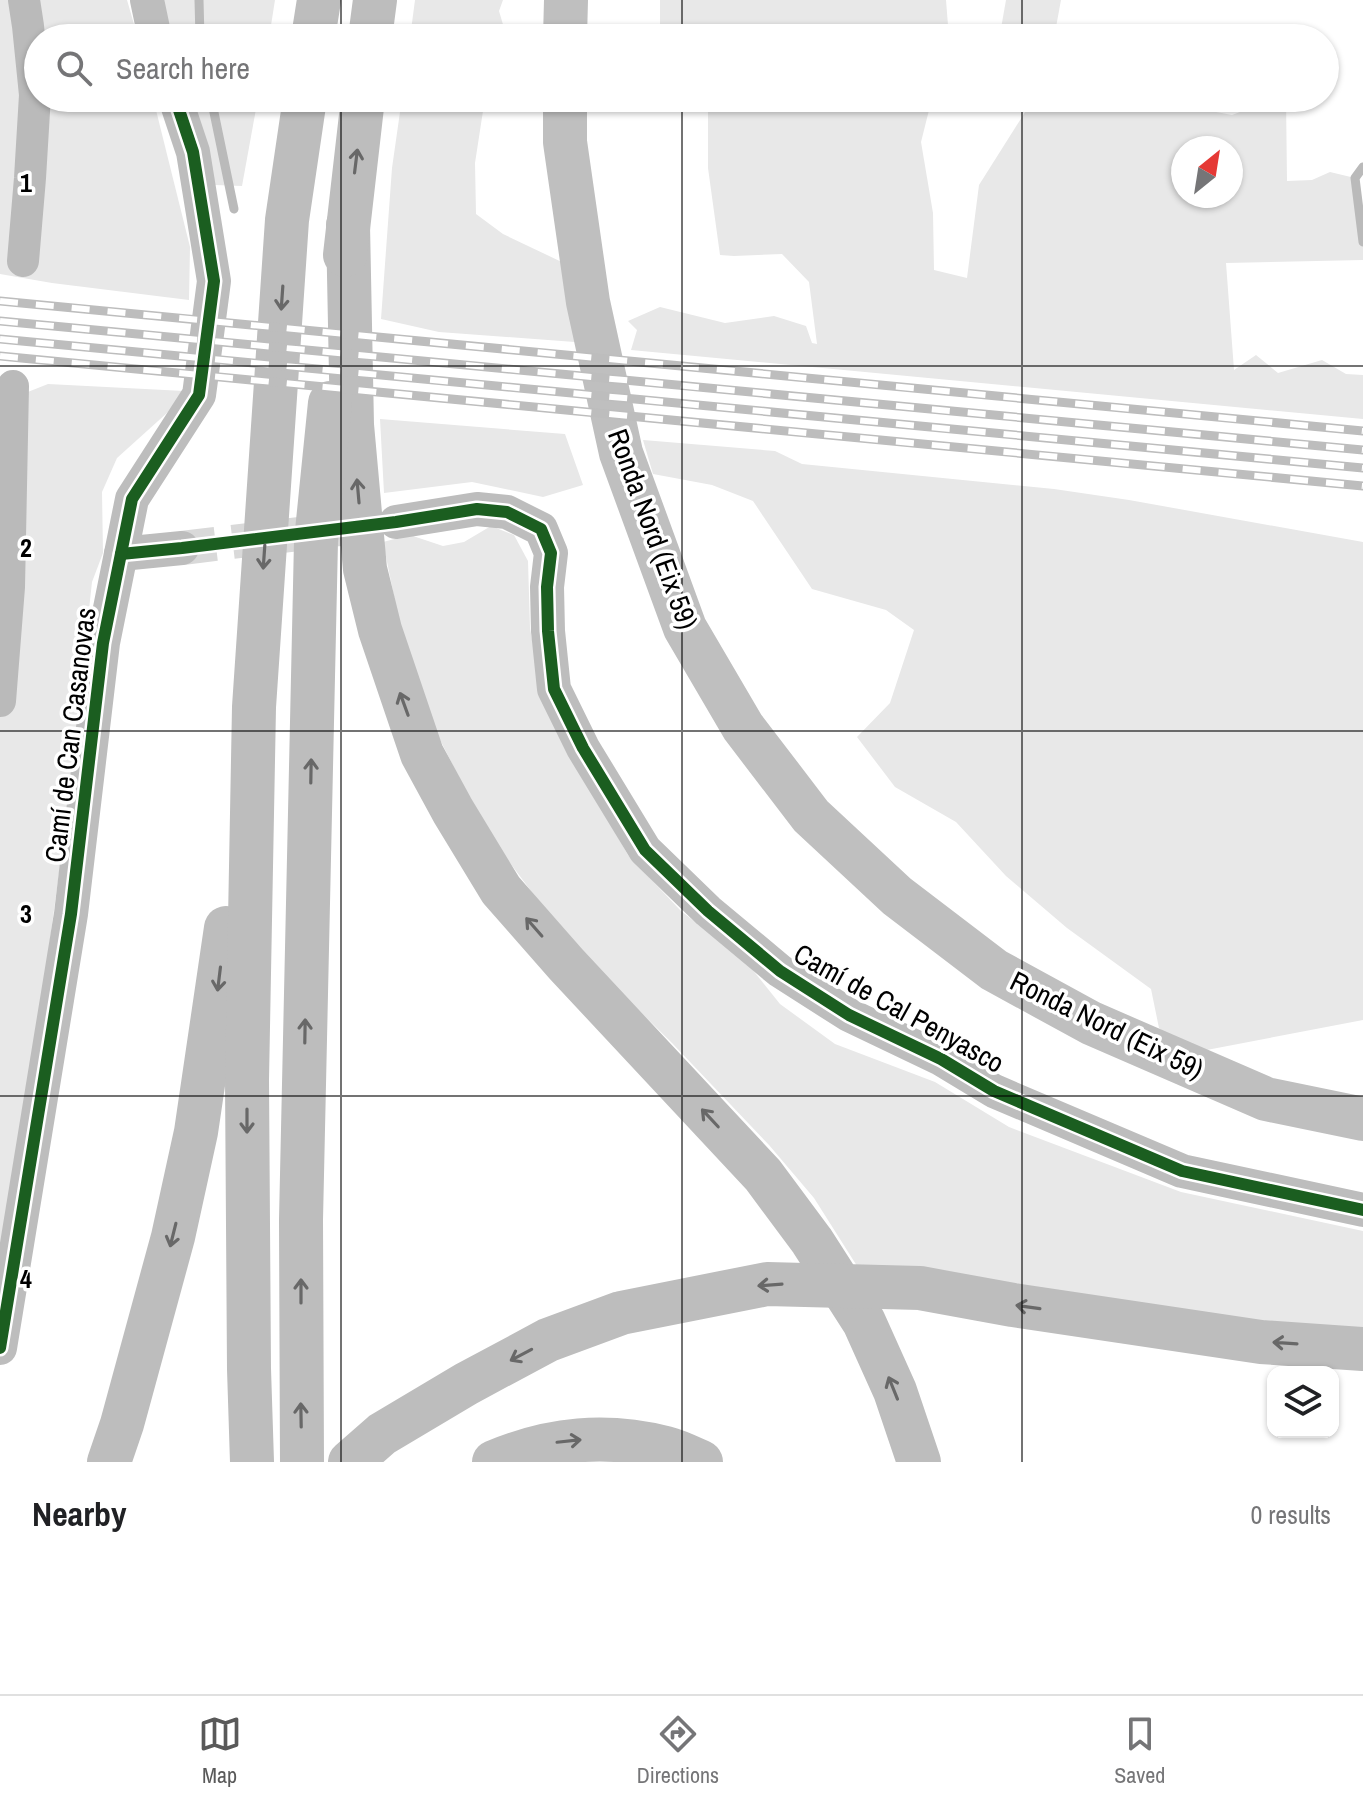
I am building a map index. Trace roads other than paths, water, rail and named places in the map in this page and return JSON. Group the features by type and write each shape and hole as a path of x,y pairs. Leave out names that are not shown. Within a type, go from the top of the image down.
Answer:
{"highway":[{"path":"315,24 319,0"},
{"path":"372,24 375,0"},
{"path":"252,1462 247,1080 254,707 287,220 303,112"},
{"path":"302,1462 301,1220 316,541 361,112"},
{"path":"348,225 352,425 365,569 380,630 422,754 501,890 763,1175 812,1241 864,1322 895,1391 919,1462"},
{"path":"109,1462 173,1237 196,1132 254,707"},
{"path":"350,1462 382,1434 548,1340 621,1313 767,1284 920,1288 1261,1342 1363,1349"},
{"path":"494,1462 522,1450 565,1441 611,1439 668,1448 701,1462"}],"main road":[{"path":"565,24 566,0"},
{"name":"Ronda Nord (Eix 59)","path":"565,112 565,142 588,302 621,453 685,628 743,727 811,816 897,896 994,970 1091,1023 1266,1099 1363,1119"}],"street":[{"path":"147,0 152,24"},
{"path":"180,112 193,152 214,281 199,395 132,499 121,554 182,548"},
{"name":"Camí de Cal Penyasco","path":"396,522 477,509 507,512 541,529 551,553 547,587 554,689 583,748 645,850 708,911 780,971 849,1015 941,1059 994,1091 1182,1171 1363,1210"},
{"name":"Camí de Can Casanovas","path":"0,1348 71,914 103,643 121,554"}],"waterway":[{"path":"24,0 28,24"},
{"path":"199,0 200,24"},
{"path":"23,261 34,112"},
{"path":"214,112 234,209"},
{"path":"1363,167 1355,178 1363,242"},
{"path":"0,701 9,587 13,386"}],"tunnel":[{"path":"182,548 340,529"}],"railway":[{"path":"0,301 1363,431"},
{"path":"0,321 1363,450"},
{"path":"0,339 1363,468"},
{"path":"0,356 1363,486"}]}
